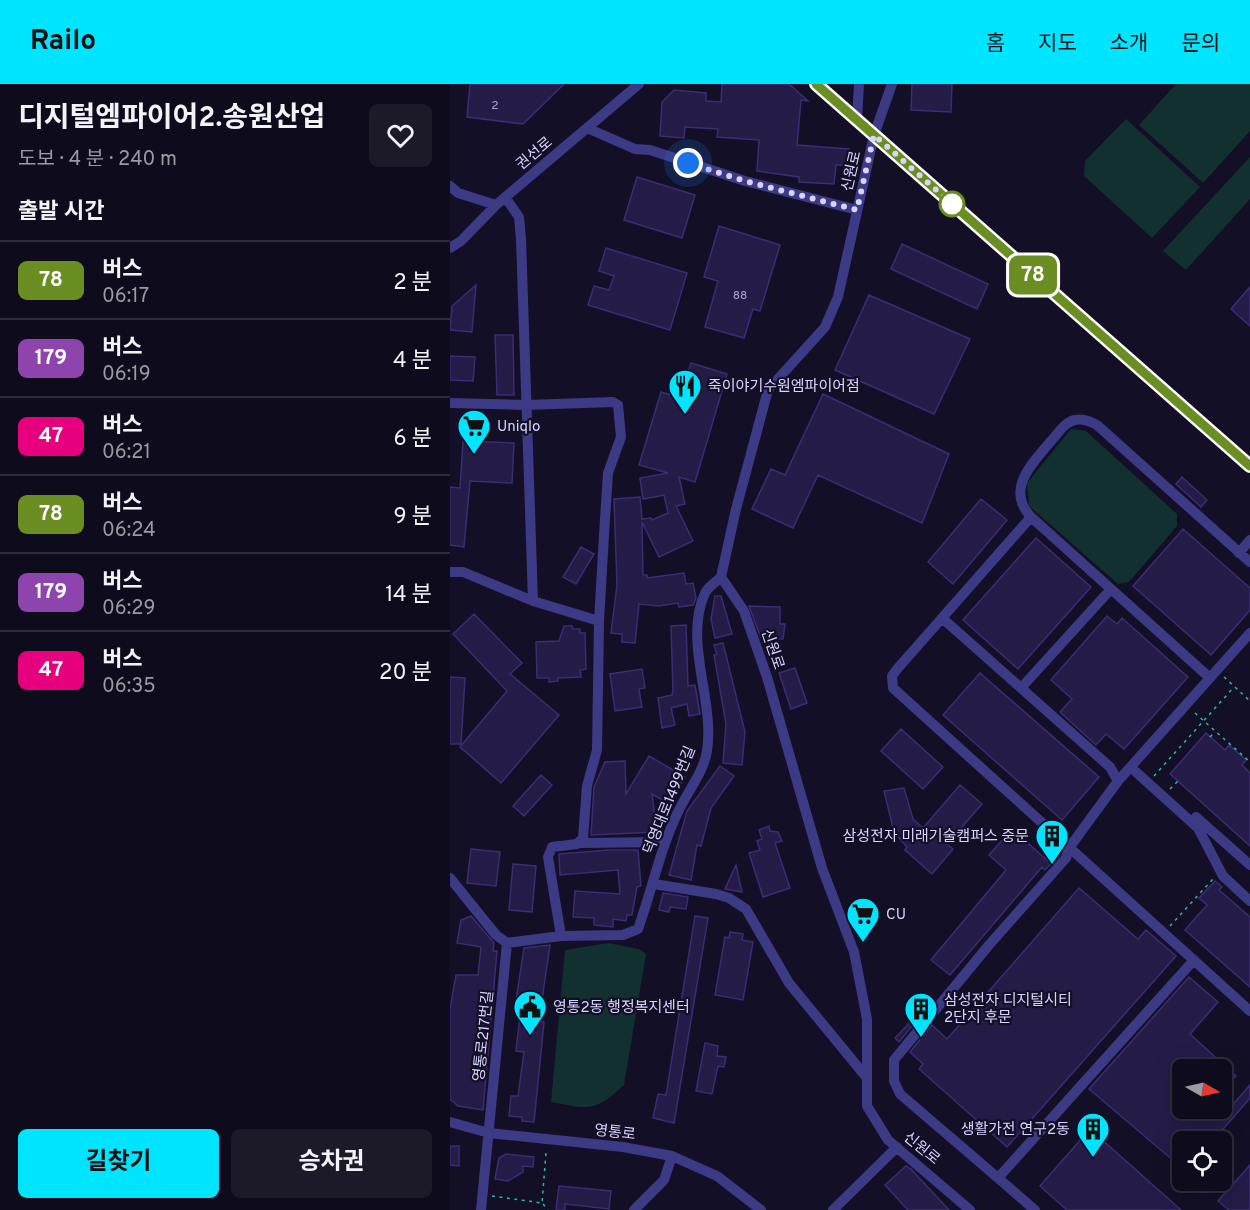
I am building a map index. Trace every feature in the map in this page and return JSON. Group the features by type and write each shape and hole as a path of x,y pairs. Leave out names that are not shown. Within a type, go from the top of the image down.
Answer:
{"street":[{"name":"권선로","path":"450,248 461,241 505,197 639,84"},
{"path":"816,84 1250,466"},
{"path":"857,120 859,84"},
{"name":"신원로","path":"892,84 874,135 838,297 825,327 768,390 736,509 721,577 744,611 764,666 822,868 854,952 867,1019 867,1106 888,1140 970,1210"},
{"path":"587,128 635,149 650,150 745,181 857,210"},
{"path":"450,186 458,193 496,205"},
{"path":"505,197 519,217 533,601"},
{"path":"450,403 526,405 613,402 618,405 621,437 608,473 599,621 597,750 587,786 581,843"},
{"path":"1210,678 1031,517 1020,498 1020,486 1024,474 1064,426 1071,421 1083,419 1097,425 1250,562"},
{"path":"1031,517 895,672 891,680 893,688 1250,1011"},
{"path":"1239,553 1250,540"},
{"path":"450,572 462,572 533,601 599,621"},
{"name":"덕영대로1499번길","path":"507,943 561,936 623,935 638,929 678,811 695,784 707,751 707,709 698,620 705,591 721,577"},
{"path":"1021,688 1111,589"},
{"path":"942,618 1110,767 1118,782"},
{"path":"1035,1210 900,1094 895,1086 893,1064 935,1009 1066,858 1070,848 1118,782 1250,633"},
{"path":"1250,865 1152,778 1138,770 1198,828 1220,871 1250,901"},
{"path":"561,936 548,857 552,847 581,843 666,842"},
{"path":"450,878 496,935 507,943"},
{"path":"654,884 716,894 729,898 746,909 789,983 867,1078"},
{"name":"영통로217번길","path":"481,1210 507,943"},
{"path":"998,1178 1194,960"},
{"name":"영통로","path":"450,1122 489,1133 622,1147 672,1156 717,1176 761,1210"},
{"path":"833,1210 897,1148"},
{"path":"633,1210 664,1180 672,1156"}],"path":[{"path":"1222,676 1250,700"},
{"path":"1152,778 1234,687"},
{"path":"1192,710 1250,762"},
{"path":"1210,737 1215,731"},
{"path":"1170,926 1220,871"},
{"path":"542,1203 546,1153"},
{"path":"482,1194 542,1203 548,1210"}],"green space":[{"path":"1176,84 1250,84 1250,131 1203,183 1139,125"},
{"path":"1126,119 1200,187 1152,238 1084,176 1085,161"},
{"path":"1250,157 1250,199 1186,270 1163,251"},
{"path":"1071,429 1086,431 1177,514 1177,526 1129,582 1118,584 1029,506 1027,483"},
{"path":"608,943 639,949 646,954 624,1085 598,1105 590,1107 551,1102 565,950"}],"building":[{"path":"470,84 564,84 523,124 467,117"},
{"path":"722,84 789,84 808,101 801,100 797,145 849,149 847,165 836,165 834,184 799,182 799,177 757,171 759,140 717,137 718,129 685,127 684,138 660,136 662,102 674,90 706,93 706,101 721,102"},
{"path":"912,84 952,84 951,112 911,110"},
{"path":"637,177 695,195 682,238 624,220"},
{"path":"719,226 780,245 760,311 753,309 744,338 705,327 718,281 704,277"},
{"path":"902,244 988,284 977,309 891,269"},
{"path":"606,248 687,273 670,330 588,305 594,286 609,290 614,276 599,271"},
{"path":"476,285 472,332 450,330 452,306"},
{"path":"1250,287 1250,326 1231,309"},
{"path":"869,295 970,339 934,414 835,370"},
{"path":"495,335 513,335 514,395 497,395"},
{"path":"450,356 475,357 473,381 450,380"},
{"path":"691,363 727,374 695,482 679,477 685,504 676,506 693,541 659,557 642,522 643,575 647,575 647,578 684,573 686,584 693,583 696,598 693,605 679,607 678,603 659,606 639,604 635,643 622,642 622,634 611,633 617,585 614,499 640,497 642,519 651,518 652,520 668,513 664,495 643,499 640,478 668,473 639,465 661,392 680,398"},
{"path":"823,394 949,454 922,523 818,475 793,528 752,509 771,469 785,475"},
{"path":"463,441 514,443 512,483 470,481 464,547 450,545 450,487 460,488"},
{"path":"1182,477 1207,500 1201,507 1176,484"},
{"path":"981,499 1007,520 953,584 928,562"},
{"path":"1183,529 1250,588 1250,610 1211,655 1133,586"},
{"path":"1036,538 1091,587 1018,669 963,620"},
{"path":"581,547 594,554 576,584 563,577"},
{"path":"715,596 721,596 732,634 715,638 711,619"},
{"path":"749,606 780,607 780,624 785,624 783,639 761,638"},
{"path":"474,614 522,663 510,674 559,715 501,783 460,747 507,691 453,634"},
{"path":"1107,616 1117,624 1122,618 1188,677 1124,749 1106,734 1096,745 1060,712 1072,699 1051,680"},
{"path":"686,625 688,686 695,685 700,714 689,716 687,704 671,708 675,725 662,728 658,698 672,695 673,691 671,626"},
{"path":"564,626 572,626 573,629 580,629 580,633 585,633 586,669 580,670 581,677 558,678 558,681 549,682 549,678 537,678 536,642 559,641"},
{"path":"723,643 745,732 742,765 723,763 726,724 714,645"},
{"path":"795,668 807,703 791,709 779,673"},
{"path":"642,669 645,688 639,689 642,707 615,711 610,674"},
{"path":"980,673 1099,777 1062,820 943,715"},
{"path":"450,677 465,678 461,744 450,744"},
{"path":"901,729 943,767 923,789 881,751"},
{"path":"1206,733 1225,750 1229,745 1246,760 1242,765 1250,773 1250,846 1170,774"},
{"path":"649,756 685,777 669,804 652,794 657,832 591,835 594,787 605,762 625,761 626,794"},
{"path":"720,766 734,776 711,808 701,846 697,845 691,880 669,875 687,811"},
{"path":"541,775 552,785 524,816 513,806"},
{"path":"960,785 982,804 947,844 953,849 932,874 905,850 907,847 894,832 884,791 904,788 913,819 923,828"},
{"path":"769,826 770,831 778,832 782,841 775,843 790,888 763,897 749,853 760,850 757,841 762,839 759,830"},
{"path":"1012,829 1049,862 1054,856 1056,858 1045,870 1042,867 950,975 931,960 1006,870 989,855"},
{"path":"471,849 500,852 496,886 467,883"},
{"path":"638,850 641,886 637,887 632,915 627,915 626,921 613,919 613,927 594,925 594,918 573,917 575,891 620,894 618,870 560,875 559,854"},
{"path":"513,864 536,866 532,912 509,910"},
{"path":"736,865 742,892 725,889"},
{"path":"1215,881 1222,887 1219,890 1250,917 1250,987 1185,930 1207,905 1199,898"},
{"path":"1079,888 1138,939 1146,930 1176,956 1007,1147 919,1069 923,1064 910,1052 932,1025 947,1039"},
{"path":"663,893 688,897 686,909 670,907 669,912 659,910"},
{"path":"471,916 494,943 493,951 497,951 483,1110 458,1106 450,1099 450,1009 456,975 478,975 481,947 457,943 461,920"},
{"path":"695,916 708,918 674,1123 653,1118 658,1094 666,1095"},
{"path":"730,932 743,934 742,940 753,942 743,1000 715,995 725,937 729,938"},
{"path":"550,945 539,1021 544,1022 534,1122 522,1121 522,1117 509,1116 511,1096 518,1096 524,1052 516,1051 521,1007 515,1007 524,948"},
{"path":"1189,977 1218,1002 1190,1034 1217,1059 1172,1059 1172,1119 1232,1119 1222,1131 1172,1131 1172,1160 1089,1089"},
{"path":"919,1013 921,1015 899,1042 895,1038"},
{"path":"705,1043 718,1046 717,1056 726,1057 724,1067 718,1066 712,1094 696,1091"},
{"path":"1250,1085 1250,1098 1232,1119 1232,1106"},
{"name":"생활가전 연구2동","path":"1090,1129 1181,1210 1067,1210 1040,1186"},
{"path":"450,1146 459,1146 459,1166 450,1165"},
{"path":"506,1154 534,1157 533,1167 523,1166 523,1172 508,1181 495,1179 499,1158"},
{"path":"1250,1165 1250,1210 1229,1210 1218,1201 1227,1191 1232,1191 1232,1185"},
{"path":"906,1166 949,1210 908,1210 885,1185"},
{"path":"559,1186 611,1191 609,1209 565,1204 565,1210 556,1210"}],"bus line":[{"name":"78","path":"816,84 1250,466"}],"place":[{"name":"죽이야기수원엠파이어점","path":"685,415"},
{"name":"Uniqlo","path":"474,455"},
{"name":"삼성전자 미래기술캠퍼스 중문","path":"1052,865"},
{"name":"CU","path":"863,943"},
{"name":"영통2동 행정복지센터","path":"530,1036"},
{"name":"삼성전자 디지털시티 2단지 후문","path":"921,1038"},
{"name":"생활가전 연구2동","path":"1093,1158"}],"route":[{"path":"688,163 745,181 857,210 874,135 952,204"}]}
